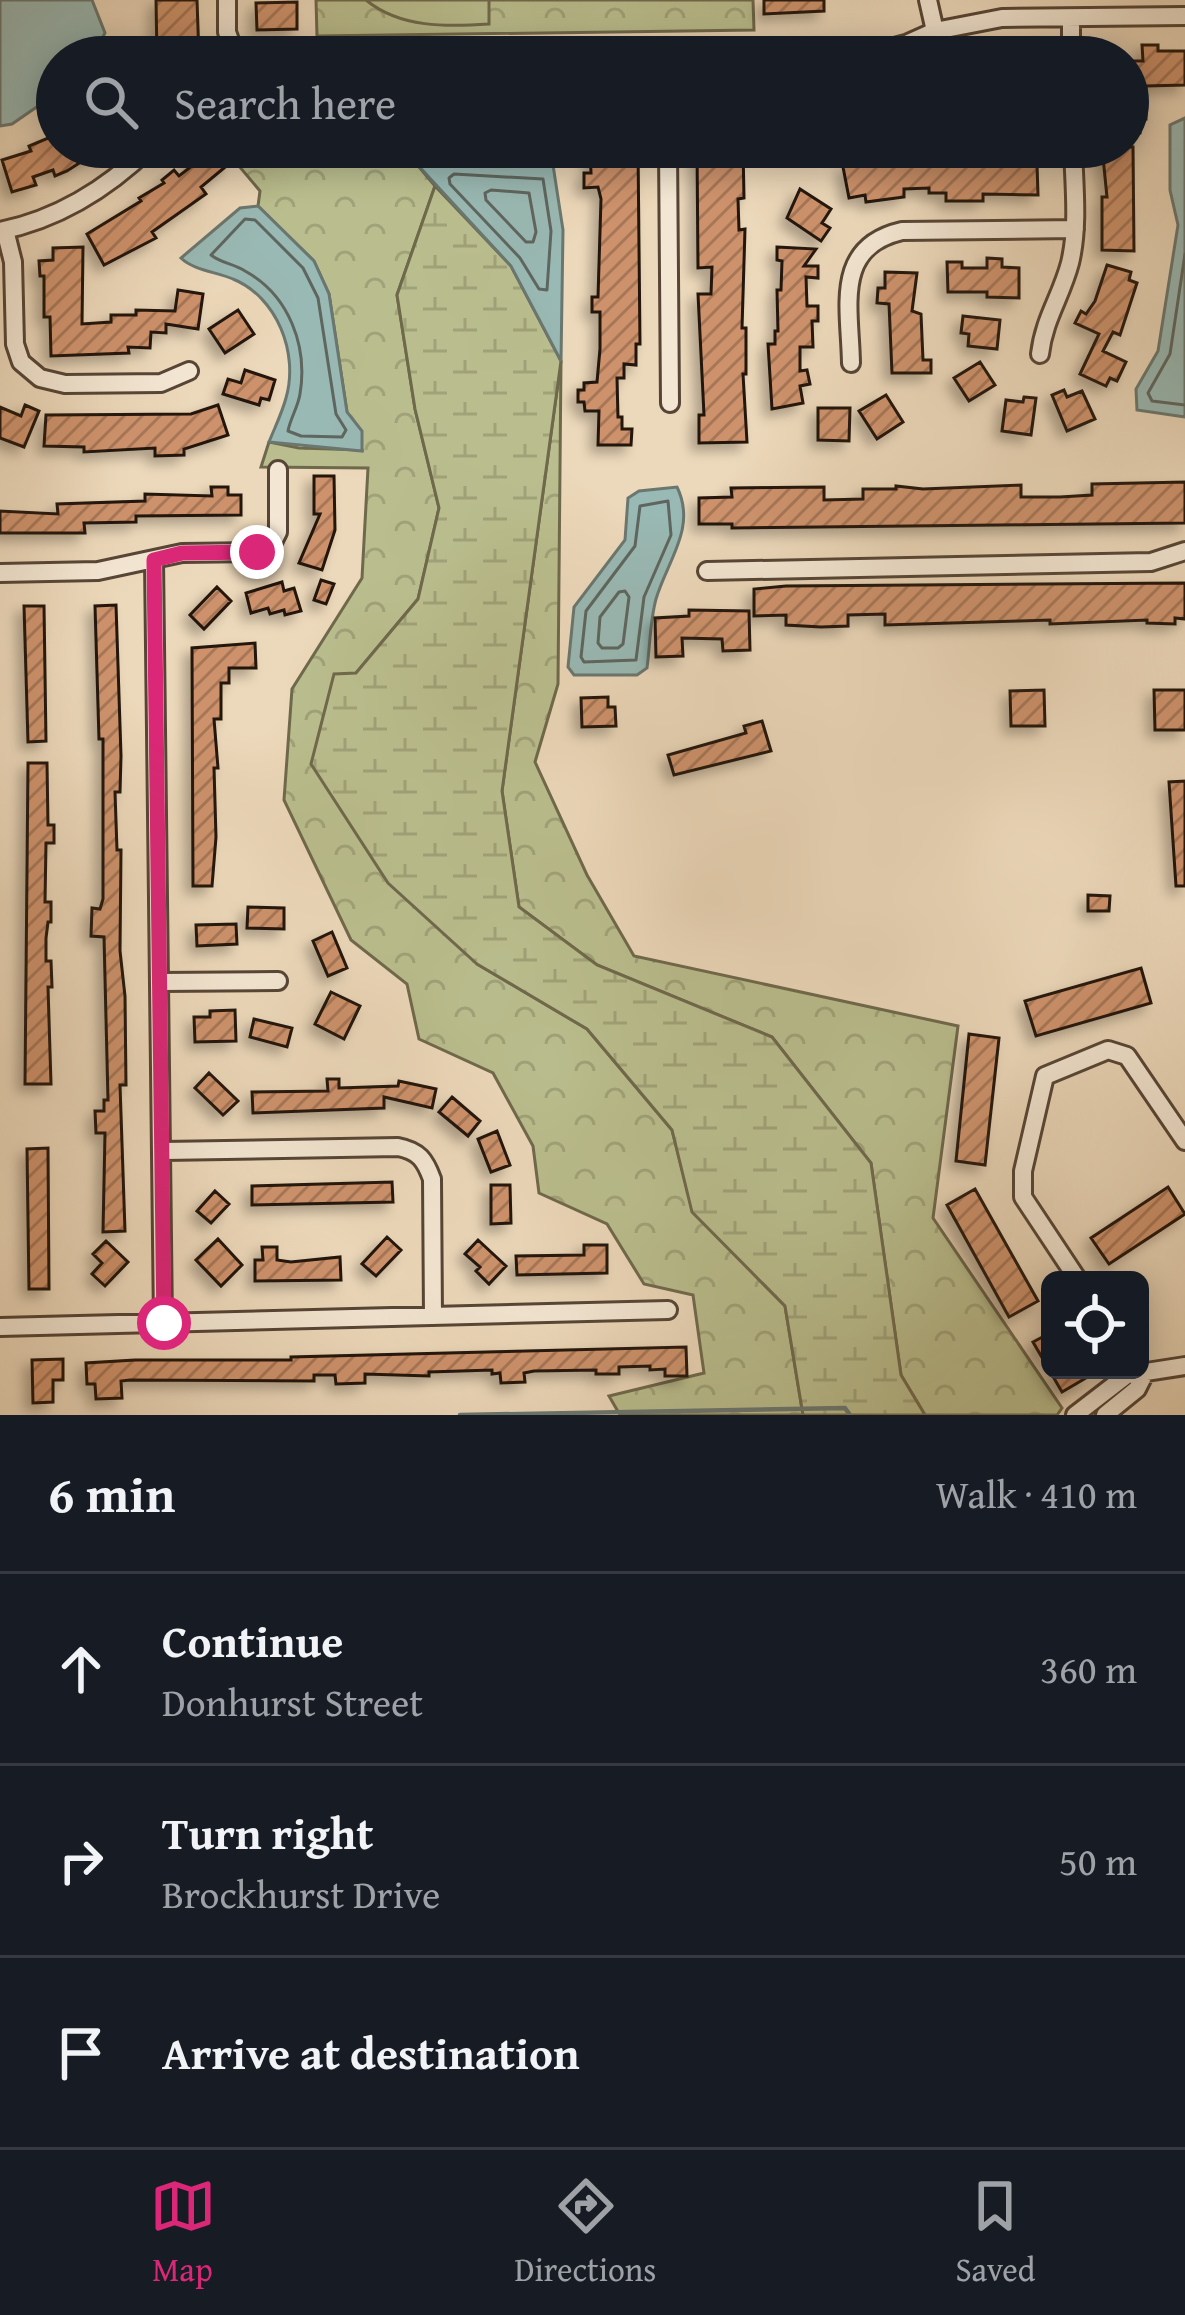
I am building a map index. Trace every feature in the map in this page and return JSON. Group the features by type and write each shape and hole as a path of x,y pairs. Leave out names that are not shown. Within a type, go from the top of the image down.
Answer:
{"street":[{"path":"226,0 228,36"},
{"path":"928,0 935,31"},
{"path":"924,36 1002,18 1185,16"},
{"path":"1071,18 1071,36"},
{"path":"129,168 80,203 3,230 13,262 15,344 21,362 40,378 65,385 161,383 189,371"},
{"path":"668,168 670,403"},
{"path":"1040,354 1044,323 1071,259 1074,168"},
{"path":"851,363 853,268 861,250 878,237 902,231 1075,229"},
{"path":"0,573 98,571 182,553 257,552 272,544 278,532 278,470"},
{"path":"706,571 1151,562 1185,550"},
{"path":"154,560 164,1323"},
{"path":"161,982 278,981"},
{"path":"1072,1271 1023,1198 1023,1171 1045,1076 1118,1050 1127,1056 1185,1141"},
{"path":"164,1151 414,1150 426,1162 432,1179 433,1316"},
{"path":"0,1327 668,1310"},
{"path":"1149,1371 1185,1366"},
{"path":"1075,1415 1118,1379"},
{"path":"1105,1415 1137,1390 1140,1379"}],"green space":[{"path":"316,0 753,0 754,30 317,36"},
{"path":"366,0 489,0 489,24 409,21"},
{"path":"241,168 420,168 435,186 397,295 415,409 439,508 418,599 356,673 477,964 587,1029 672,1130 693,1212 785,1306 803,1415 620,1415 609,1396 704,1373 693,1295 644,1284 607,1224 539,1193 533,1146 493,1073 419,1039 407,984 351,940 284,800 292,689 362,578 368,468 261,467 269,442 362,450 347,412 329,294 314,261 258,206 260,191"},
{"path":"435,186 511,266 561,361 502,791 519,907 597,965 772,1037 871,1163 901,1375 925,1415 803,1415 785,1306 692,1212 672,1130 587,1029 477,964 388,883 311,764 334,674 356,673 418,599 439,508 415,409 397,295"},
{"path":"561,361 558,684 535,762 587,875 634,956 958,1026 933,1218 1062,1408 1057,1415 925,1415 901,1375 871,1163 772,1037 597,965 519,907 502,791"}],"water":[{"path":"0,0 92,0 103,36 36,36 36,107 12,124 0,126"},
{"path":"1185,118 1185,417 1137,410 1136,389 1158,351 1178,225 1170,190 1170,125"},
{"path":"420,168 553,168 563,230 561,361 511,266"},
{"path":"258,206 314,261 329,294 347,412 362,431 362,451 269,442 289,381 281,328 248,287 181,258 240,208"},
{"path":"677,487 684,516 682,530 656,599 647,668 637,675 574,675 568,667 574,607 625,540 628,498 639,491"}],"building":[{"path":"156,0 197,0 198,36 157,36"},
{"path":"764,0 824,0 824,11 764,14"},
{"path":"297,2 297,29 257,30 256,3"},
{"path":"1149,45 1158,45 1158,51 1185,51 1185,85 1149,86"},
{"path":"36,143 36,168 72,168 55,176 53,170 33,177 36,185 12,192 2,160 31,151 29,146"},
{"path":"189,168 224,168 201,187 206,194 152,232 156,238 104,265 87,234 141,201 174,170 179,176"},
{"path":"591,168 638,168 640,344 636,344 636,365 624,364 624,378 617,378 618,417 622,417 622,429 632,429 631,445 598,445 599,411 585,411 584,402 578,402 578,390 584,390 584,383 597,382 600,349 600,312 592,312 592,297 598,297 601,199 598,187 584,188 584,173 591,173"},
{"path":"697,168 743,168 744,198 738,199 739,230 745,229 742,328 746,328 747,442 699,443 699,415 704,415 698,294 711,294 712,267 698,268"},
{"path":"843,168 1037,168 1038,195 983,194 983,201 946,201 946,193 929,193 929,188 904,189 904,197 866,202 865,195 849,198"},
{"path":"1104,168 1133,168 1134,251 1102,250 1102,197 1107,197"},
{"path":"800,189 831,209 822,223 830,228 821,241 787,218"},
{"path":"83,247 82,324 111,322 111,315 136,315 136,310 175,311 178,290 203,294 198,329 166,324 166,333 151,332 150,348 128,347 129,353 51,356 50,317 44,317 44,276 40,276 39,261 53,260 53,248"},
{"path":"777,247 816,249 804,266 818,266 818,278 806,277 807,306 818,306 818,321 812,321 813,347 800,347 800,371 807,370 810,384 800,386 803,403 772,409 768,344 775,344 778,331 782,261 777,260"},
{"path":"987,258 1002,259 1002,267 1019,268 1019,298 948,292 947,262 962,262 962,268 987,268"},
{"path":"1107,265 1131,272 1129,280 1137,283 1120,335 1113,332 1103,351 1126,362 1117,381 1110,378 1106,386 1080,374 1099,334 1075,323 1081,311 1086,314 1095,301"},
{"path":"885,272 917,273 912,311 921,314 923,360 931,360 931,373 892,373 889,304 877,303 878,288 885,288"},
{"path":"238,310 254,334 225,353 209,329"},
{"path":"963,316 1000,320 997,349 968,346 969,334 961,333"},
{"path":"980,362 995,385 969,401 954,378"},
{"path":"245,370 275,380 269,400 261,398 259,405 223,394 228,379 241,383"},
{"path":"1064,390 1067,397 1082,391 1095,419 1067,431 1052,395"},
{"path":"886,395 903,422 877,439 859,411"},
{"path":"1024,397 1036,398 1031,435 1002,431 1006,400 1023,402"},
{"path":"25,405 39,411 24,447 0,438 0,407 21,416"},
{"path":"218,405 228,435 184,449 184,455 155,456 155,448 84,452 84,447 44,446 46,415 191,414"},
{"path":"818,408 850,408 849,441 818,440"},
{"path":"314,476 334,476 335,530 322,570 299,563 320,514 314,514"},
{"path":"1185,482 1185,523 732,528 732,524 699,524 699,498 732,497 731,488 824,487 824,500 863,499 863,489 896,486 1021,485 1021,497 1060,497 1092,495 1092,484"},
{"path":"211,487 228,487 228,495 241,495 241,515 136,516 136,522 84,523 85,533 0,533 0,511 58,514 57,504 145,501 145,494 212,496"},
{"path":"321,580 334,584 326,604 314,600"},
{"path":"282,582 284,591 294,588 301,611 270,614 268,608 251,613 246,593"},
{"path":"1185,583 1185,619 1175,618 1175,624 1147,620 1050,624 1050,620 885,625 885,614 848,615 848,626 821,627 786,625 786,615 754,616 754,589 786,586"},
{"path":"217,587 231,601 204,629 190,615"},
{"path":"116,605 121,756 120,792 115,792 125,996 126,1085 120,1085 125,1231 103,1232 105,1133 96,1133 95,1111 104,1111 104,1100 108,1100 104,937 91,936 92,908 100,909 103,899 103,739 99,739 95,606"},
{"path":"24,606 44,606 46,741 28,742"},
{"path":"689,610 749,611 750,650 723,651 722,639 682,638 683,656 656,657 655,618 689,616"},
{"path":"255,643 256,668 229,668 229,683 221,683 221,719 214,719 218,768 214,768 212,886 193,886 192,648"},
{"path":"1044,690 1045,726 1011,726 1010,691"},
{"path":"1154,690 1185,690 1185,730 1155,730"},
{"path":"608,697 608,707 615,707 616,726 582,727 581,698"},
{"path":"762,721 771,751 674,775 668,755 746,733 744,726"},
{"path":"28,763 47,763 48,825 54,825 54,843 46,843 45,902 51,902 46,961 51,961 51,1084 25,1084"},
{"path":"1185,781 1185,886 1176,886 1169,782"},
{"path":"1088,895 1110,896 1109,911 1088,911"},
{"path":"248,907 284,908 284,929 247,928"},
{"path":"236,924 237,944 197,946 196,925"},
{"path":"332,932 347,968 328,976 313,941"},
{"path":"1141,968 1151,1003 1036,1036 1025,1001"},
{"path":"331,992 360,1006 344,1039 315,1024"},
{"path":"235,1010 236,1041 195,1042 194,1017"},
{"path":"254,1019 292,1028 287,1047 250,1037"},
{"path":"969,1034 999,1038 985,1165 956,1161"},
{"path":"209,1073 238,1101 223,1115 195,1088"},
{"path":"327,1079 339,1079 339,1088 398,1086 399,1081 436,1089 432,1108 384,1097 384,1108 253,1113 252,1092 328,1091"},
{"path":"452,1097 480,1121 468,1136 439,1112"},
{"path":"497,1131 510,1165 491,1172 478,1139"},
{"path":"48,1148 49,1289 29,1289 27,1149"},
{"path":"392,1182 393,1202 252,1205 252,1186"},
{"path":"491,1185 510,1185 511,1223 491,1224"},
{"path":"1168,1187 1185,1214 1109,1264 1091,1238"},
{"path":"975,1189 1038,1301 1009,1317 947,1205"},
{"path":"215,1191 229,1204 211,1223 197,1211"},
{"path":"387,1237 401,1250 376,1276 362,1264"},
{"path":"218,1239 242,1265 221,1286 196,1260"},
{"path":"478,1240 506,1266 489,1284 465,1254"},
{"path":"106,1241 128,1262 105,1286 92,1274 102,1263 93,1254"},
{"path":"584,1245 607,1245 607,1273 517,1275 516,1256 584,1255"},
{"path":"262,1247 277,1247 277,1260 291,1262 340,1257 341,1280 255,1281 255,1260 263,1260"},
{"path":"686,1347 687,1376 665,1376 665,1369 650,1370 650,1366 619,1367 619,1374 534,1371 524,1373 525,1382 501,1383 500,1373 492,1374 492,1370 429,1372 429,1376 365,1374 365,1383 336,1384 335,1375 314,1375 314,1381 130,1380 121,1381 122,1398 96,1399 95,1384 87,1384 86,1363 291,1360"},
{"path":"63,1359 63,1380 53,1380 53,1402 33,1403 32,1360"},
{"path":"1054,1379 1084,1379 1062,1392"}],"waterway":[{"path":"460,1415 845,1408 850,1415"}],"route":[{"path":"164,1323 154,560 182,553 257,552"}]}
